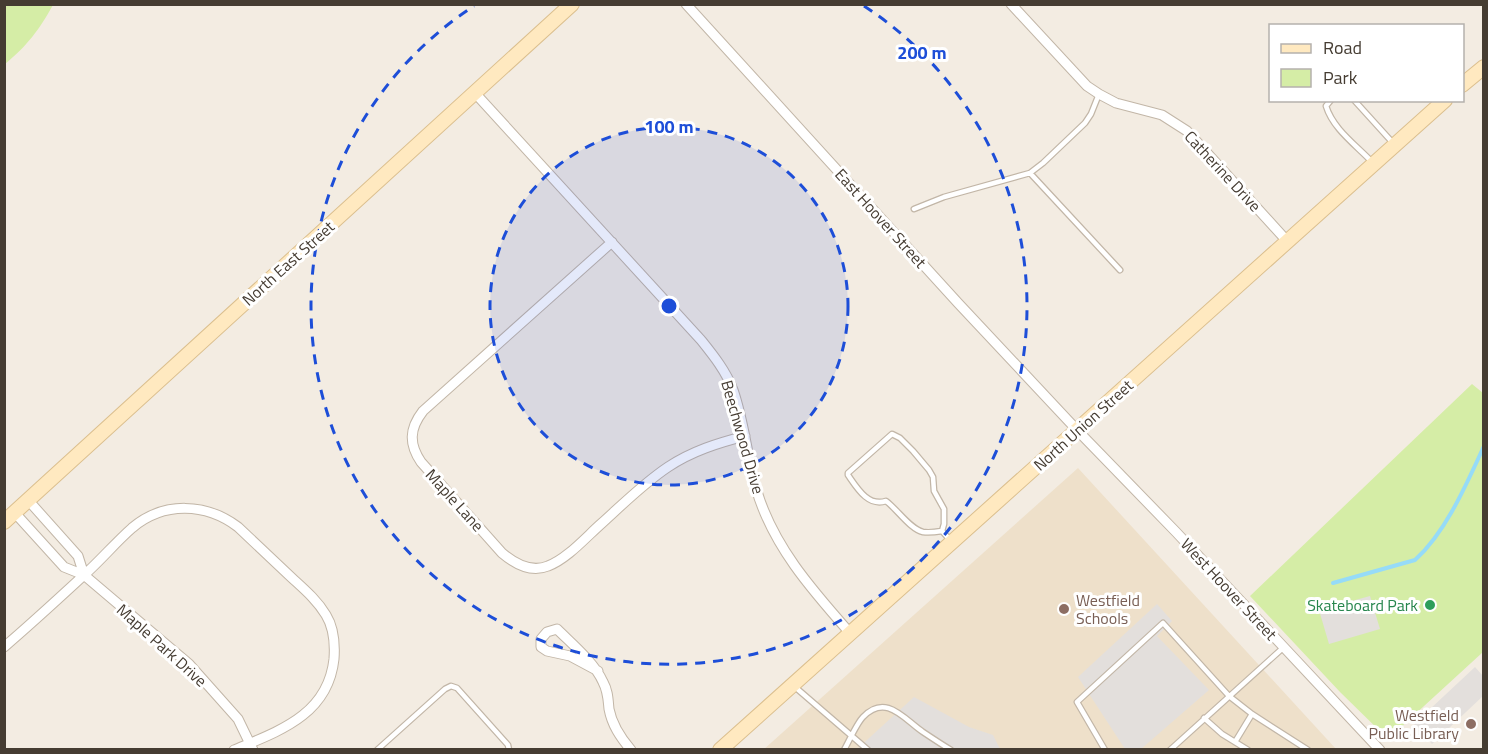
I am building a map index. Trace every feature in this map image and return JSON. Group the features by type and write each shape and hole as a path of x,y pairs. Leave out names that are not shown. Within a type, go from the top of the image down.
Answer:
{"street":[{"name":"North East Street","path":"10,517 572,4"},
{"name":"East Hoover Street","path":"686,4 1077,430"},
{"name":"Catherine Drive","path":"1011,4 1087,86 1116,103 1162,115 1188,131 1287,241"},
{"path":"1464,83 1484,67"},
{"name":"Beechwood Drive","path":"475,93 701,339 714,356 732,389 756,488 776,535 799,572 850,633"},
{"name":"North Union Street","path":"720,750 1443,102"},
{"name":"Maple Lane","path":"612,242 423,411 417,419 412,436 412,445 421,462 502,554 518,565 536,569 546,567 563,557 638,490 668,467 718,443 745,436"},
{"name":"West Hoover Street","path":"1077,430 1380,750"},
{"name":"Maple Park Drive","path":"28,500 78,556 84,575"},
{"path":"4,647 133,527 146,519 174,509 200,509 226,518 315,600 327,616 334,650 333,669 326,687 308,712 296,722 252,746 234,750"},
{"name":"Maple Park Drive","path":"10,517 64,567 84,575 189,664 238,719 252,746"},
{"path":"598,671 570,656 547,651 541,647 541,639 548,632 557,629 598,671 607,691 613,723 631,750"}],"lane":[{"path":"914,209 944,197 1030,173 1044,163 1084,123 1091,114 1099,94"},
{"path":"1329,102 1326,106 1329,117 1374,164"},
{"path":"1356,102 1395,146"},
{"path":"1030,173 1120,270"},
{"path":"892,434 900,438 933,477 934,491 944,509 942,531 922,532 913,527 894,506 886,501 873,501 866,497 848,473 892,434"},
{"path":"942,531 952,542"},
{"path":"1105,750 1077,702 1164,623 1229,696 1252,714 1308,750"},
{"path":"1170,750 1284,647"},
{"path":"793,685 868,750"},
{"path":"377,750 451,686 457,688 508,745 509,750"},
{"path":"844,750 862,718 872,710 882,707 892,709 904,716 921,731 951,750"},
{"path":"1235,742 1252,714"},
{"path":"1204,718 1222,734 1248,750"}],"shaded area":[{"name":"Westfield Schools","path":"1078,468 1336,749 763,750"},
{"path":"1370,596 1380,629 1329,644 1319,610"},
{"path":"1157,604 1172,621 1157,636 1209,690 1141,749 1125,749 1078,677"},
{"path":"1475,667 1483,676 1483,696 1432,744 1414,724"},
{"path":"914,697 969,727 993,735 1000,749 856,750"}],"green space":[{"path":"5,4 53,5 32,37 5,64"},
{"path":"1472,384 1483,393 1483,652 1388,739 1340,692 1250,596"}],"waterway":[{"path":"1333,583 1415,560 1446,521 1484,446"}],"place":[{"name":"Skateboard Park","path":"1430,605"},
{"name":"Westfield Schools","path":"1064,609"},
{"name":"Westfield Public Library","path":"1471,724"}]}
